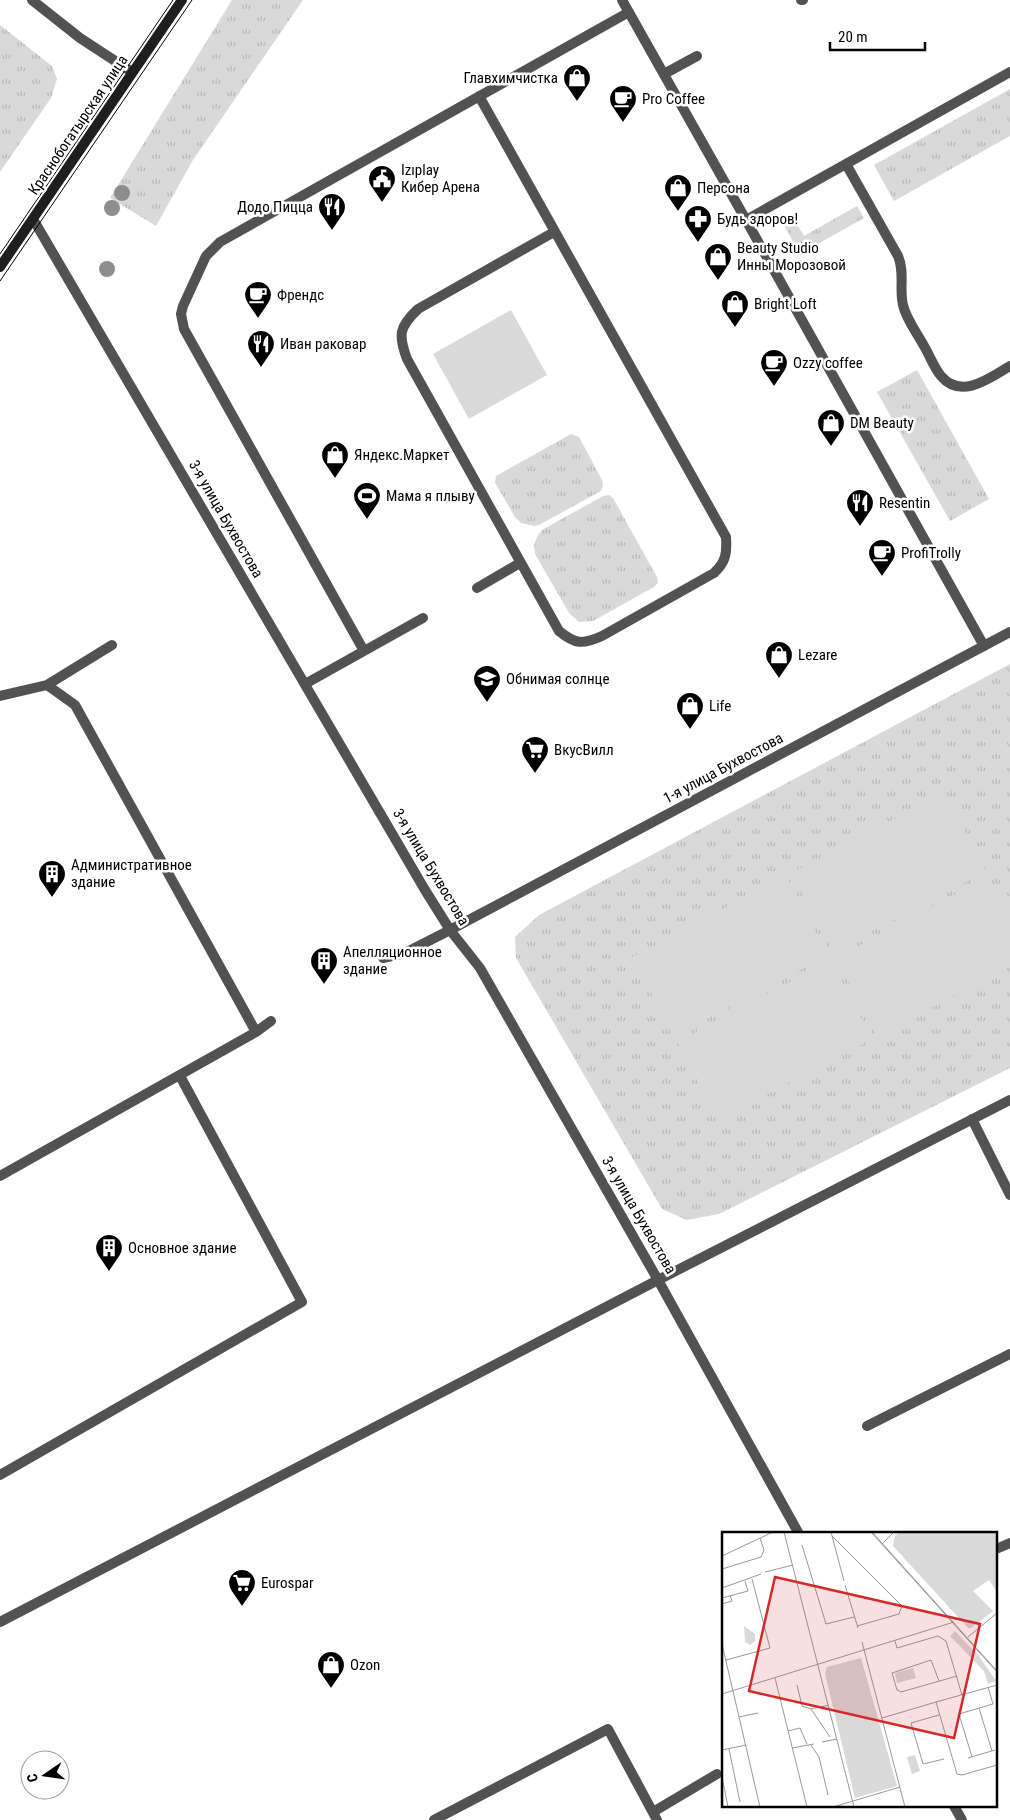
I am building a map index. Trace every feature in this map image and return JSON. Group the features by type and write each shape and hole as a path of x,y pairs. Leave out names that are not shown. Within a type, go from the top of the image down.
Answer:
{"main road":[{"name":"Краснобогатырская улица","path":"0,267 182,0"}],"street":[{"path":"32,0 80,38 132,72"},
{"path":"622,0 984,646"},
{"path":"364,651 184,329 181,314 183,306 206,256 220,242 629,12"},
{"path":"664,74 697,56"},
{"path":"746,220 1010,72"},
{"path":"479,96 726,537 727,551 722,566 714,573 602,636 590,642 581,643 570,640 558,631 407,359 401,342 402,330 406,320 418,309 554,232"},
{"path":"846,164 898,256 902,265 902,297 905,310 941,377 952,385 961,388 972,387 1010,366"},
{"name":"3-я улица Бухвостова","path":"33,219 425,890 450,930 480,968 658,1280 798,1532"},
{"path":"477,588 520,563"},
{"path":"305,684 423,618"},
{"name":"1-я улица Бухвостова","path":"383,958 405,954 1010,632"},
{"path":"0,696 47,685 112,644"},
{"path":"47,685 74,705 256,1032"},
{"path":"0,1176 180,1076 256,1032 271,1021"},
{"path":"0,1475 302,1302 180,1076"},
{"path":"0,1622 658,1280 1010,1100"},
{"path":"972,1119 1010,1195"},
{"path":"867,1426 1010,1354"},
{"path":"998,1549 1010,1542"},
{"path":"434,1820 608,1729 655,1816 717,1774"},
{"path":"955,1808 962,1820"}],"green space":[{"path":"232,0 303,0 193,160 156,226 110,198"},
{"path":"0,25 52,66 57,79 51,98 0,172"},
{"path":"1010,89 1010,136 894,201 874,165"},
{"path":"857,206 864,218 800,254 781,220 791,214 804,236"},
{"path":"511,310 547,375 469,419 433,354"},
{"path":"917,370 989,499 950,521 877,392"},
{"path":"571,434 579,437 602,480 603,486 601,491 539,525 534,526 521,523 515,517 495,483 496,476"},
{"path":"609,495 613,498 657,577 658,583 593,621 579,622 569,613 535,554 534,545 542,530 603,496"},
{"path":"1010,664 1010,1068 719,1214 687,1220 662,1209 516,958 515,937 539,915"},
{"path":"945,792 986,871 833,952 791,873"},
{"path":"786,876 828,955 674,1036 632,957"},
{"path":"989,876 1010,916 1010,966 877,1036 836,958"},
{"path":"831,960 872,1039 718,1120 677,1042"}],"tram line":[{"path":"0,254 173,0"},
{"path":"0,281 192,0"}],"place":[{"name":"Главхимчистка","path":"577,102"},
{"name":"Pro Coffee","path":"623,123"},
{"name":"Izıplay Кибер Арена","path":"382,203"},
{"name":"Персона","path":"678,212"},
{"name":"Додо Пицца","path":"332,231"},
{"name":"Будь здоров!","path":"698,243"},
{"name":"Beauty Studio Инны Морозовой","path":"718,281"},
{"name":"Френдс","path":"258,319"},
{"name":"Bright Loft","path":"735,328"},
{"name":"Иван раковар","path":"261,368"},
{"name":"Ozzy coffee","path":"774,387"},
{"name":"DM Beauty","path":"831,447"},
{"name":"Яндекс.Маркет","path":"335,479"},
{"name":"Мама я плыву","path":"367,520"},
{"name":"Resentin","path":"860,527"},
{"name":"ProfiTrolly","path":"882,577"},
{"name":"Lezare","path":"779,679"},
{"name":"Обнимая солнце","path":"487,703"},
{"name":"Life","path":"690,730"},
{"name":"ВкусВилл","path":"535,774"},
{"name":"Административное здание","path":"52,898"},
{"name":"Апелляционное здание","path":"324,985"},
{"name":"Основное здание","path":"109,1272"},
{"name":"Eurospar","path":"242,1607"},
{"name":"Ozon","path":"331,1689"}]}
